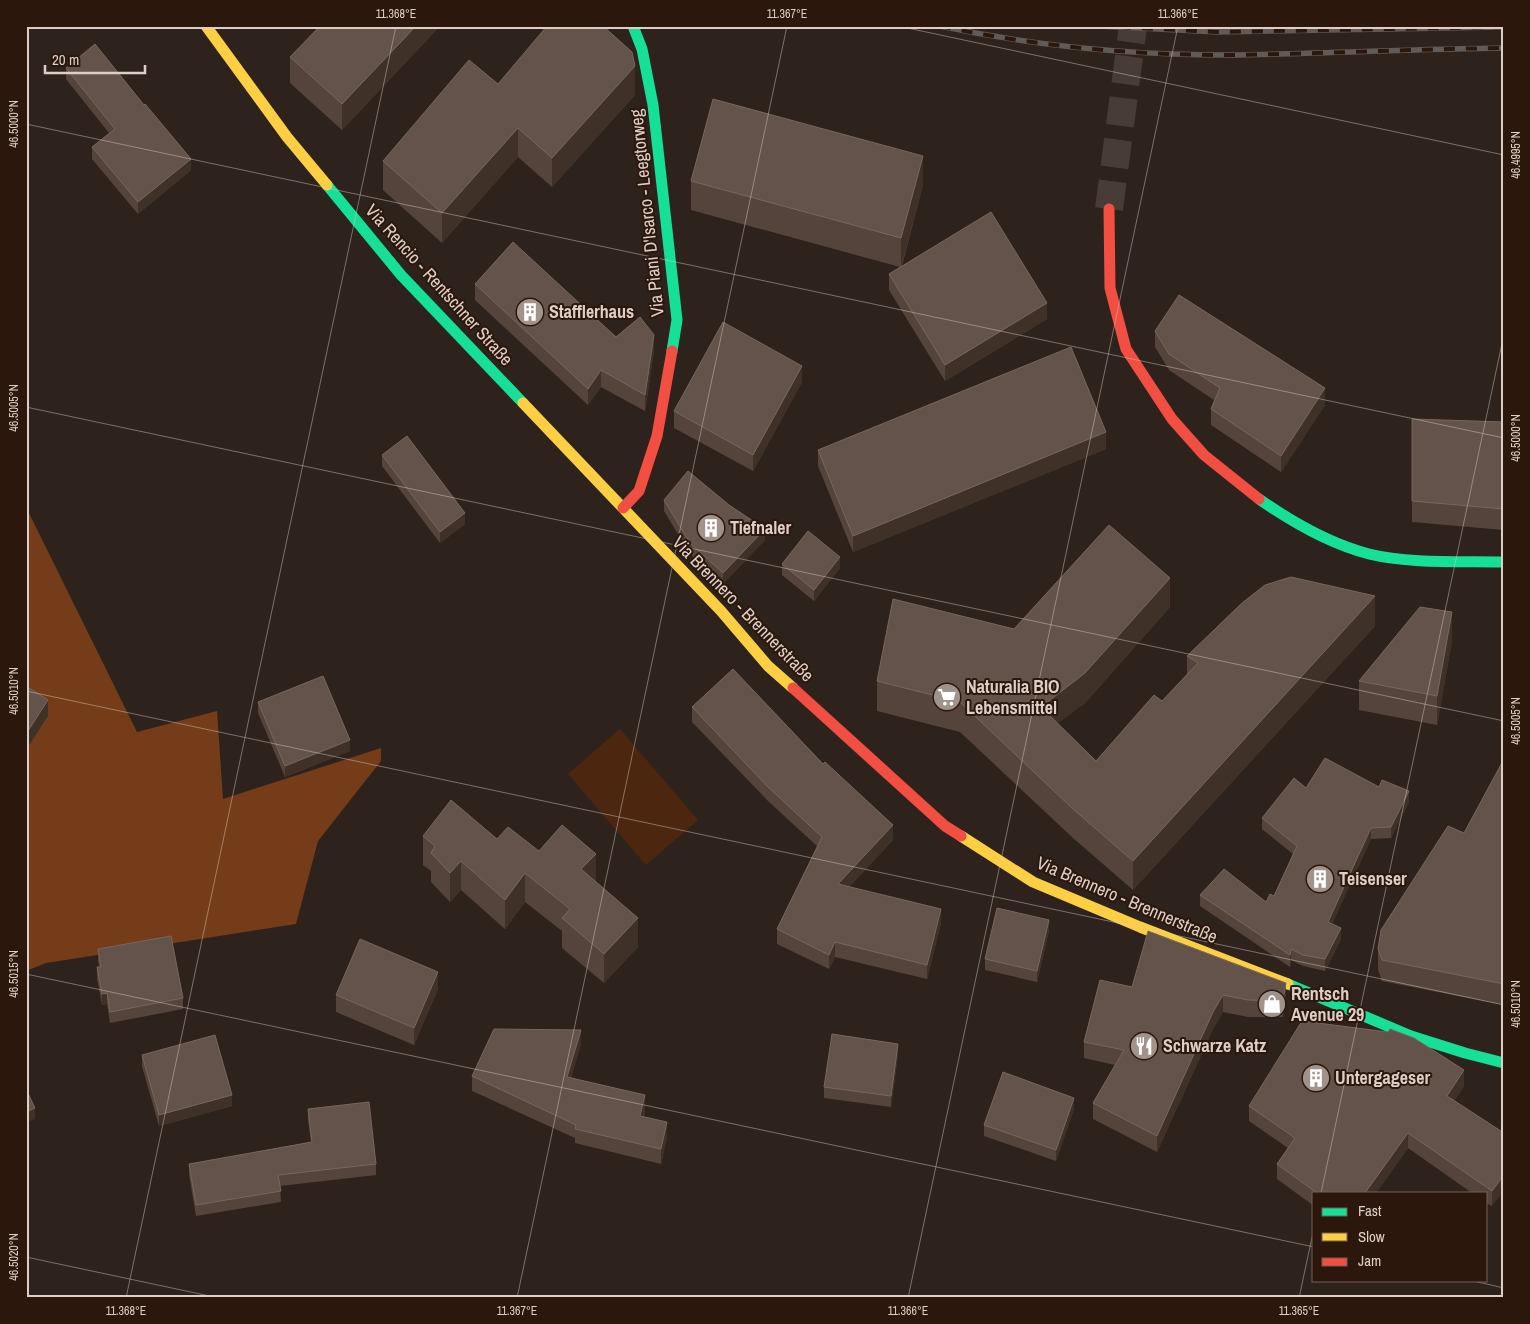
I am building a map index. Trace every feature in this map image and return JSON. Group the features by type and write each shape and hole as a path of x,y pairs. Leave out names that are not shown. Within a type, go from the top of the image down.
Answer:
{"street":[{"name":"Via Rencio - Rentschner Straße","path":"206,26 287,137 401,275 623,508"},
{"name":"Via Piani D'Isarco - Leegtorweg","path":"623,508 639,491 657,436 677,320 653,105 642,49 633,26"},
{"path":"1109,209 1110,288 1126,349 1172,419 1204,455 1260,500 1300,525 1362,552 1400,559 1504,562"},
{"name":"Via Brennero - Brennerstraße","path":"623,508 721,611 768,666 945,826 1025,877 1114,916 1315,994 1410,1036 1465,1054 1504,1064"}],"shaded area":[{"path":"26,507 137,732 217,711 223,799 381,748 381,761 318,841 296,924 46,963 26,971"},
{"path":"620,729 698,820 646,865 568,774"}],"building":[{"path":"320,26 416,26 342,104 290,57"},
{"path":"547,26 603,26 632,52 635,66 552,158 518,128 442,213 383,161 469,60 498,84"},
{"path":"95,44 191,159 138,202 92,147 115,129 66,68"},
{"path":"713,99 923,156 901,238 691,181"},
{"path":"991,212 1047,303 945,365 889,274"},
{"path":"513,242 616,337 640,317 654,335 645,395 601,370 588,389 475,284"},
{"path":"1179,295 1325,388 1281,456 1211,409 1220,388 1169,354 1155,331"},
{"path":"723,322 802,366 753,455 674,411"},
{"path":"1071,347 1106,432 853,536 818,450"},
{"path":"1412,419 1504,422 1504,509 1412,501"},
{"path":"407,436 465,513 440,532 382,455"},
{"name":"Tiefnaler","path":"688,471 729,505 765,529 723,573 690,543 664,500"},
{"path":"1109,525 1170,578 1085,673 1041,707 1096,761 1154,695 1162,701 1198,663 1187,656 1242,603 1265,585 1291,577 1375,596 1133,861 1073,809 960,702 877,681 893,599 1014,629"},
{"path":"808,531 840,557 814,590 782,564"},
{"path":"1420,607 1452,612 1437,696 1359,681"},
{"path":"733,669 823,764 825,762 893,825 838,884 941,909 927,965 835,942 829,955 777,929 822,837 768,787 692,707"},
{"path":"323,676 350,740 285,766 258,702"},
{"path":"26,686 48,700 26,734"},
{"path":"1325,758 1379,787 1382,780 1409,791 1391,827 1371,828 1328,922 1341,928 1325,959 1303,955 1291,949 1290,955 1200,895 1224,869 1266,902 1270,894 1274,896 1297,846 1262,818 1294,778 1306,788"},
{"path":"1504,759 1504,984 1382,960 1378,949 1381,930 1448,826 1464,833"},
{"path":"451,800 497,839 508,827 539,851 562,825 596,854 581,869 638,918 604,954 562,918 570,909 525,873 505,900 461,861 450,873 431,853 435,846 423,836"},
{"path":"997,908 1049,920 1037,971 985,959"},
{"path":"1148,931 1286,983 1283,1001 1248,1000 1223,995 1213,1012 1157,1136 1093,1103 1124,1050 1084,1042 1100,980 1132,987"},
{"path":"171,936 183,998 110,1012 107,993 102,994 97,967 101,967 98,949"},
{"path":"360,939 438,972 414,1028 336,995"},
{"path":"1302,1021 1388,1032 1390,1029 1414,1038 1464,1070 1447,1096 1504,1133 1504,1175 1492,1191 1408,1133 1366,1192 1316,1192 1277,1164 1295,1138 1249,1106"},
{"path":"494,1029 581,1030 567,1077 645,1095 640,1116 667,1122 661,1149 575,1129 576,1125 472,1076"},
{"path":"832,1034 898,1044 891,1096 824,1087"},
{"path":"215,1035 232,1095 159,1115 142,1055"},
{"path":"1003,1072 1074,1098 1056,1150 984,1125"},
{"path":"26,1089 35,1108 26,1112"},
{"path":"369,1102 376,1164 278,1175 281,1191 196,1205 189,1164 312,1142 308,1109"}],"tunnel":[{"path":"1109,209 1133,26"}],"railway":[{"path":"940,26 1047,44 1118,51 1191,55 1504,48"},
{"path":"1098,26 1218,32 1504,27"}],"traffic: fast":[{"path":"633,26 642,49 653,105 677,320 672,351"},
{"path":"327,185 401,275 523,403"},
{"path":"1259,499 1312,531 1354,550 1369,554 1418,561 1504,562"},
{"path":"1288,984 1411,1036 1504,1063"}],"traffic: slow":[{"path":"206,26 287,137 327,185"},
{"path":"523,403 721,611 768,666 793,688"},
{"path":"961,836 1033,882 1140,927 1288,984"}],"traffic: jam":[{"path":"1109,209 1110,288 1126,349 1172,419 1204,455 1259,499"},
{"path":"623,508 639,491 657,436 672,351"},
{"path":"793,688 945,826 961,836"}],"place":[{"name":"Stafflerhaus","path":"530,312"},
{"name":"Tiefnaler","path":"711,528"},
{"name":"Naturalia BIO Lebensmittel","path":"947,697"},
{"name":"Teisenser","path":"1320,879"},
{"name":"Rentsch Avenue 29","path":"1272,1004"},
{"name":"Schwarze Katz","path":"1144,1046"},
{"name":"Untergageser","path":"1316,1078"}]}
